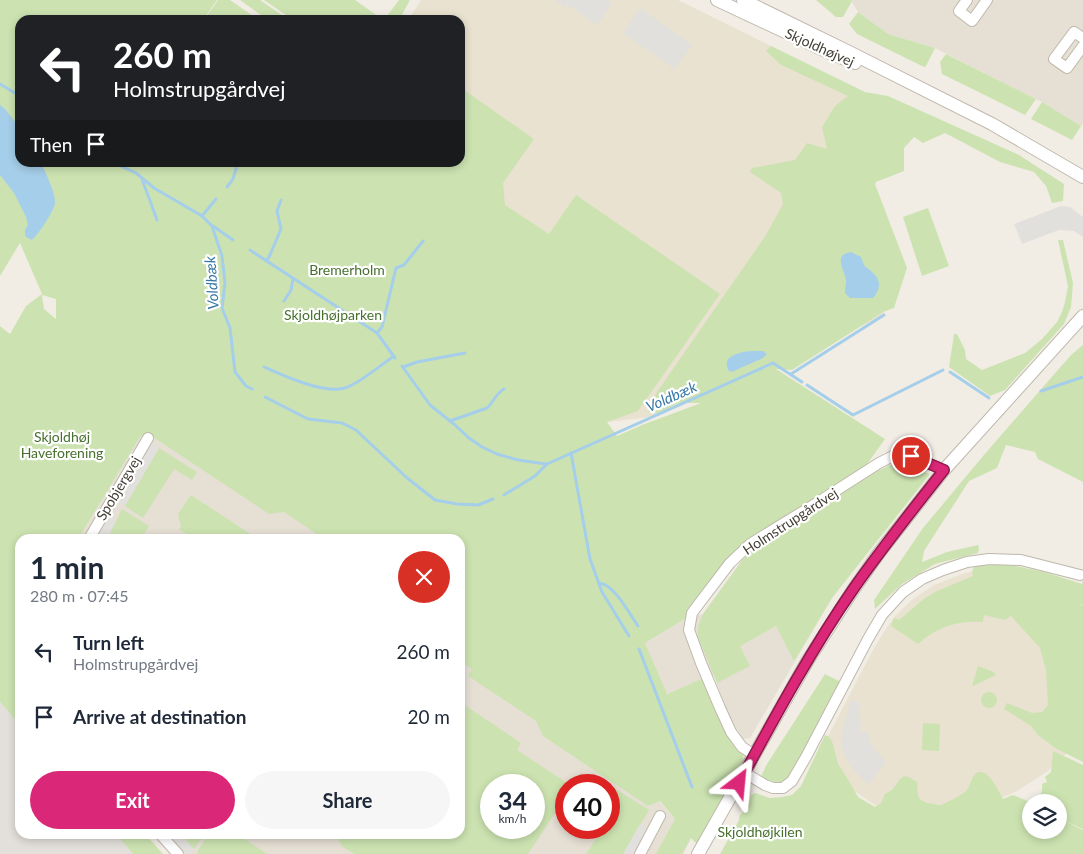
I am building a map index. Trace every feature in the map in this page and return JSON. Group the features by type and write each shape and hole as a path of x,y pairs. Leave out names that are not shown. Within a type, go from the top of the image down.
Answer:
{"street":[{"name":"Skjoldhøjvej","path":"718,0 755,7"},
{"name":"Skjoldhøjvej","path":"743,0 992,124 1083,177"},
{"path":"967,0 959,11 972,20 987,0"},
{"path":"1082,35 1074,32 1054,59 1067,68 1083,46"},
{"path":"698,854 808,660 852,590 944,470 1083,316"},
{"name":"Spobjergvej","path":"92,534 148,438"},
{"name":"Holmstrupgårdvej","path":"754,755 742,747 720,708 701,663 690,630 692,613 730,563 741,552 879,463 895,455 911,456 944,470"},
{"path":"744,772 773,788 783,788 792,781 882,615 903,592 922,579 967,562 989,559 1021,560 1080,575"},
{"path":"640,854 660,816"},
{"path":"164,839 178,854"}],"shaded area":[{"path":"421,0 678,0 888,104 830,126 885,316 651,417 607,422 483,334 461,167 465,167 465,15 411,15"},
{"path":"554,0 607,0 612,4 597,25 567,4 564,7"},
{"path":"851,0 1083,0 1083,123 1081,126 1042,102 935,48 888,34 858,12"},
{"path":"640,8 692,45 675,69 623,33"},
{"path":"1061,206 1070,207 1083,217 1083,237 1074,231 1059,230 1022,244 1014,224"},
{"path":"168,391 392,534 81,534"},
{"path":"151,443 159,448 125,506 119,502"},
{"path":"110,515 117,519 110,534 100,534"},
{"path":"743,559 832,598 750,738 743,739 728,715 714,675 666,694 645,643 688,617 703,614"},
{"path":"992,568 1083,586 1083,734 1070,750 1048,771 1017,791 990,803 885,812 814,763 873,650 895,616 913,599 934,585 965,573"},
{"path":"465,595 536,658 691,838 683,854 170,854 156,839 465,839"},
{"path":"851,699 859,703 861,733 868,731 869,739 875,750 886,762 868,785 850,765 844,754 841,742"},
{"path":"0,702 15,719 15,839 120,839 133,854 0,854"},
{"path":"640,824 647,828 633,854 623,854"},
{"path":"172,839 185,839 194,849 191,854 186,854"}],"green space":[{"path":"0,0 217,0 206,15 15,15 15,167 465,167 465,91 534,139 503,183 505,205 549,234 576,195 720,294 638,411 607,422 617,436 701,403 679,403 658,413 648,412 648,405 766,235 783,204 781,193 750,172 752,168 795,160 807,143 827,149 822,127 835,106 848,96 781,65 766,51 771,46 865,92 888,96 1019,155 1064,184 1063,201 1052,203 1046,186 1034,172 1000,162 945,133 923,143 914,137 904,148 904,171 876,182 875,184 907,268 894,308 883,312 792,370 776,369 885,439 865,467 740,546 688,609 688,617 645,643 667,694 704,678 742,751 744,761 697,844 691,838 682,854 656,854 675,819 660,801 648,806 620,787 620,774 600,774 543,736 536,721 468,676 472,669 465,665 465,534 317,534 284,512 269,514 153,437 150,433 140,437 81,534 15,534 15,719 0,702 0,326 10,334 26,306 42,294 20,243 0,276","holes":["42,295 56,299 56,319 44,309"]},
{"path":"218,0 230,0 252,15 208,15"},
{"path":"240,0 260,0 282,15 261,15"},
{"path":"264,0 355,0 376,15 286,15"},
{"path":"399,0 410,0 402,15 388,15"},
{"path":"816,0 852,1 843,17 836,17"},
{"path":"858,12 888,34 935,48 926,66 924,67 857,34 849,24"},
{"path":"946,54 1036,99 1025,115 942,74 940,62"},
{"path":"1042,102 1081,126 1072,140 1031,119"},
{"path":"928,208 949,266 922,276 903,217"},
{"path":"1058,240 1063,240 1073,283 1071,307 1064,324 1005,390 990,396 949,367 954,334 957,334 965,350 966,359 982,370 1025,353 1042,339 1057,322 1062,312 1068,286"},
{"path":"1083,345 1083,482 1038,459 1035,452 1006,445 997,468 969,481 924,551 922,562 947,552 978,545 978,553 935,564 902,584 875,609 874,600 923,528 1056,372"},
{"path":"159,448 197,472 192,480 174,469 143,518 125,506"},
{"path":"897,463 930,474 832,598 794,661 776,626 740,646 750,666 717,683 698,637 698,627 703,614 743,559 757,545 791,526 875,472"},
{"path":"191,495 250,534 186,534 179,529 181,526 178,514"},
{"path":"122,509 149,526 144,534 110,534"},
{"path":"1007,564 1044,572 1082,584 1083,580 1083,604 1077,606 1083,605 1083,762 1055,748 1038,735 1031,726 1004,709 1007,703 1032,713 1042,712 1048,705 1046,670 1040,648 1011,616 1005,620 984,615 983,622 965,622 948,626 932,633 918,644 891,626 894,618 899,620 925,598 973,576 974,566"},
{"path":"978,666 994,672 996,675 972,686"},
{"path":"825,674 841,682 793,773 781,782 770,781 761,776 767,764"},
{"path":"986,692 992,692 997,697 995,706 986,708 981,703 981,697"},
{"path":"465,705 521,743 517,750 555,775 555,813 545,828 545,774 480,774 480,839 538,839 528,854 355,854 346,849 338,839 465,839"},
{"path":"923,723 940,724 939,751 922,750"},
{"name":"Skjoldhøjkilen","path":"825,735 832,741 838,764 858,797 875,807 881,803 885,794 892,790 904,776 917,782 918,794 922,801 940,805 965,792 974,776 981,772 988,775 1003,799 1013,795 1022,799 1022,839 1067,839 1067,822 1083,830 1083,854 720,854 739,820 739,816 750,801 751,795 755,793 770,798 792,795 801,786"},
{"path":"1053,751 1083,765 1083,829 1067,822 1067,794 1040,794 1042,784 1047,782 1045,777 1051,772"},
{"path":"620,792 649,810 623,854 586,854 596,839 620,839"},
{"path":"120,839 150,839 163,854 133,854"},
{"path":"185,839 201,839 194,849"},
{"path":"206,839 244,839 267,854 198,854 197,852"}],"water":[{"path":"0,105 15,122 15,167 43,167 54,194 55,203 52,211 32,240 25,235 28,225 26,217 14,193 0,175"},
{"path":"851,252 861,257 864,265 878,279 878,289 873,298 850,298 845,293 846,281 841,260 842,256"},
{"path":"763,351 767,354 763,358 732,372 729,371 727,361 730,358 739,353"}],"waterway":[{"name":"Voldbæk","path":"0,84 15,93"},
{"name":"Voldbæk","path":"123,167 136,173 154,188 202,216 212,226 222,256 225,283 222,308 230,328 235,372 246,386 252,389"},
{"path":"227,187 233,179 237,167"},
{"path":"142,179 157,220"},
{"path":"202,216 216,199"},
{"path":"266,261 281,229 277,211 281,200"},
{"path":"213,226 233,240"},
{"path":"377,333 382,327 396,268 404,265 423,241"},
{"name":"Voldbæk","path":"250,250 377,333 395,358"},
{"path":"284,301 291,290 293,279"},
{"path":"791,374 884,315"},
{"path":"403,367 417,362 465,353"},
{"path":"264,367 304,383 326,389 336,389 351,386 394,356"},
{"name":"Voldbæk","path":"504,495 535,476 547,464 773,363 802,382"},
{"name":"Voldbæk","path":"402,366 430,405 482,447 518,460 546,464"},
{"name":"Voldbæk","path":"807,385 853,415 943,370"},
{"name":"Voldbæk","path":"950,372 989,398"},
{"name":"Voldbæk","path":"1041,391 1083,377"},
{"path":"450,421 487,408 504,389"},
{"name":"Voldbæk","path":"265,397 308,419 342,423 356,430 406,477 435,500 478,505 493,499"},
{"path":"571,453 590,559 602,592 629,636"},
{"path":"599,583 610,588 616,594 638,626"},
{"path":"639,649 692,787"}],"route":[{"path":"739,783 808,660 852,590 944,470 911,456"}],"park label":[{"name":"Bremerholm","path":"347,269"},
{"name":"Skjoldhøjparken","path":"333,314"},
{"name":"Skjoldhøj Haveforening","path":"62,444"}]}
